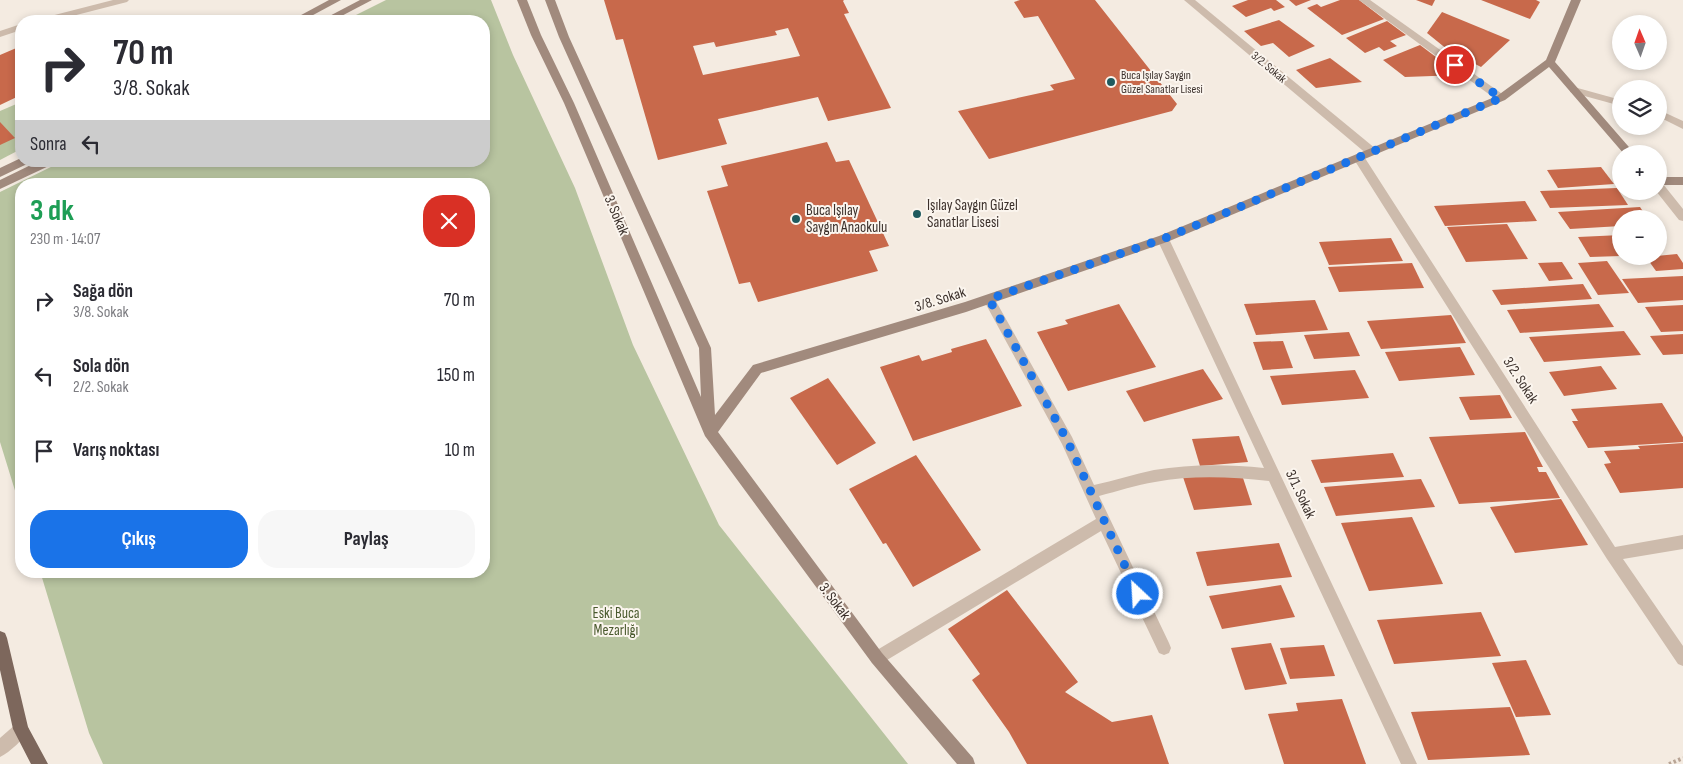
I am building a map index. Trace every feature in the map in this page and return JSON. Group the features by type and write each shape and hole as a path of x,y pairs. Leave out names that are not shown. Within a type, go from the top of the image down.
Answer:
{"main road":[{"path":"307,15 336,0"},
{"path":"337,15 367,0"},
{"name":"3. Sokak","path":"522,0 536,35 569,103 710,432 877,658 967,764"},
{"name":"3. Sokak","path":"550,0 564,37 705,348 710,432"},
{"path":"1576,0 1550,62 1622,145"},
{"name":"3/8. Sokak","path":"710,432 757,368 989,299 1163,239 1501,98 1550,62"},
{"path":"0,173 15,165"},
{"path":"0,185 37,167"},
{"path":"1667,181 1683,181"},
{"path":"0,638 22,729 40,764"}],"street":[{"path":"65,15 124,0"},
{"name":"3/2. Sokak","path":"1189,0 1372,152"},
{"path":"1364,0 1501,98"},
{"path":"0,34 15,29"},
{"path":"1574,90 1612,101"},
{"path":"1667,117 1683,125"},
{"name":"3/2. Sokak","path":"1359,158 1612,554 1683,659"},
{"path":"1667,197 1683,217"},
{"name":"3/1. Sokak","path":"1163,239 1409,764"},
{"path":"989,299 1067,440 1164,648"},
{"path":"1090,492 1140,478 1192,472 1231,470 1274,475"},
{"path":"877,658 1104,522"},
{"path":"1612,554 1683,542"},
{"path":"0,749 22,729"}],"path":[{"path":"1669,764 1683,758"}],"green space":[{"name":"Eski Buca Mezarlığı","path":"386,0 491,0 513,55 575,188 633,345 719,525 908,764 103,764 89,733 42,578 490,578 490,178 28,178 51,167 490,167 490,15 356,15"},
{"path":"15,105 15,152 0,160 0,111"},
{"name":"Eski Buca Mezarlığı","path":"15,185 15,491 0,442 0,192"}],"building":[{"path":"604,0 844,0 849,13 844,14 891,108 828,121 818,97 718,119 727,144 658,160 623,39 616,40","holes":["788,28 800,56 703,75 693,46 714,42 716,47 777,35 775,31"]},
{"name":"Buca Işılay Saygın Güzel Sanatlar Lisesi","path":"1020,0 1095,0 1177,104 1172,111 989,159 958,111 1054,90 1050,85 1075,79 1038,16 1024,18 1014,2"},
{"path":"1248,0 1276,0 1285,7 1274,11 1271,8 1246,17 1232,6"},
{"path":"1289,0 1311,0 1296,6"},
{"path":"1340,0 1359,0 1384,19 1342,35 1307,8 1317,4 1321,7"},
{"path":"1416,0 1435,0 1432,6"},
{"path":"1481,0 1536,0 1540,2 1530,19"},
{"path":"1442,12 1510,40 1481,67 1448,50 1427,33"},
{"path":"1279,20 1315,46 1289,57 1273,43 1261,46 1244,31"},
{"path":"1387,21 1406,35 1390,41 1397,46 1384,51 1379,47 1365,53 1346,38"},
{"path":"1420,45 1460,75 1405,77 1383,60"},
{"path":"15,49 15,98 0,105 0,55"},
{"path":"1330,58 1362,82 1316,88 1296,70"},
{"path":"0,122 15,138 0,145"},
{"name":"Buca Işılay Saygın Anaokulu","path":"827,142 836,162 849,160 889,246 869,251 878,271 758,302 750,282 739,284 707,191 728,186 721,166"},
{"path":"1601,167 1612,184 1558,188 1547,170"},
{"path":"1612,188 1612,200 1625,200 1628,205 1550,208 1540,191"},
{"path":"1525,201 1537,221 1445,226 1434,206"},
{"path":"1640,207 1642,210 1612,210 1612,227 1570,229 1558,212"},
{"path":"1507,224 1528,259 1466,262 1447,227"},
{"path":"1612,235 1612,256 1590,257 1578,237"},
{"path":"1391,238 1403,261 1329,265 1319,242"},
{"path":"1677,254 1683,263 1683,269 1656,271 1652,265 1667,265 1667,255"},
{"path":"1607,261 1629,293 1598,295 1578,263"},
{"path":"1562,262 1573,279 1549,281 1538,263"},
{"path":"1412,263 1424,288 1339,292 1328,267"},
{"path":"1683,276 1683,300 1638,303 1622,279"},
{"path":"1583,284 1592,299 1501,305 1492,290"},
{"path":"1315,300 1328,330 1256,335 1244,304"},
{"path":"1119,304 1156,367 1068,391 1037,332 1068,324 1065,320"},
{"path":"1599,304 1614,327 1520,333 1507,310"},
{"path":"1683,305 1683,331 1661,332 1645,307"},
{"path":"1451,315 1466,343 1381,349 1367,321"},
{"path":"1624,331 1641,355 1544,362 1529,337"},
{"path":"1349,332 1360,356 1314,359 1304,335"},
{"path":"1683,334 1683,354 1663,355 1650,336"},
{"path":"986,339 1022,406 913,441 880,367 919,355 922,361 952,352 951,349"},
{"path":"1283,341 1293,368 1263,370 1253,342"},
{"path":"1460,347 1475,375 1399,381 1385,352"},
{"path":"1601,366 1617,389 1564,396 1549,372"},
{"path":"1203,369 1223,399 1144,422 1126,391"},
{"path":"1355,370 1369,398 1282,405 1270,376"},
{"path":"828,378 876,443 837,465 790,398"},
{"path":"1500,395 1512,418 1470,420 1459,397"},
{"path":"1662,403 1683,437 1683,442 1588,448 1572,421 1578,421 1571,409"},
{"path":"1525,432 1543,467 1537,467 1539,472 1546,472 1560,498 1459,504 1429,437"},
{"path":"1239,436 1248,462 1200,466 1192,439"},
{"path":"1683,443 1683,488 1620,493 1604,464 1611,463 1604,451 1640,449 1638,446"},
{"path":"1393,453 1404,477 1321,483 1311,460"},
{"path":"916,455 981,550 913,587 886,543 883,544 849,489"},
{"path":"1241,472 1252,505 1194,510 1183,477"},
{"path":"1421,479 1435,507 1336,516 1324,487"},
{"path":"1561,499 1588,545 1515,553 1490,507"},
{"path":"1412,517 1443,584 1369,591 1341,523"},
{"path":"1279,543 1292,577 1207,586 1196,552"},
{"path":"1281,585 1295,617 1222,629 1209,596"},
{"path":"1007,590 1078,682 1065,692 1112,722 1152,715 1169,764 1027,764 1009,732 972,680 980,674 948,629"},
{"path":"1481,612 1501,656 1394,664 1377,620"},
{"path":"1271,643 1287,684 1245,690 1231,648"},
{"path":"1324,645 1335,676 1290,679 1280,648"},
{"path":"1526,660 1551,715 1516,717 1492,663"},
{"path":"1342,699 1366,764 1284,764 1268,714 1298,711 1296,703"},
{"path":"1510,707 1530,755 1428,760 1411,712"}],"place":[{"name":"Buca Işılay Saygın Güzel Sanatlar Lisesi","path":"1111,82"},
{"name":"Işılay Saygın Güzel Sanatlar Lisesi","path":"917,214"},
{"name":"Buca Işılay Saygın Anaokulu","path":"796,219"}],"route":[{"path":"1138,594 1067,440 989,299 1163,239 1501,98 1455,65"}]}
